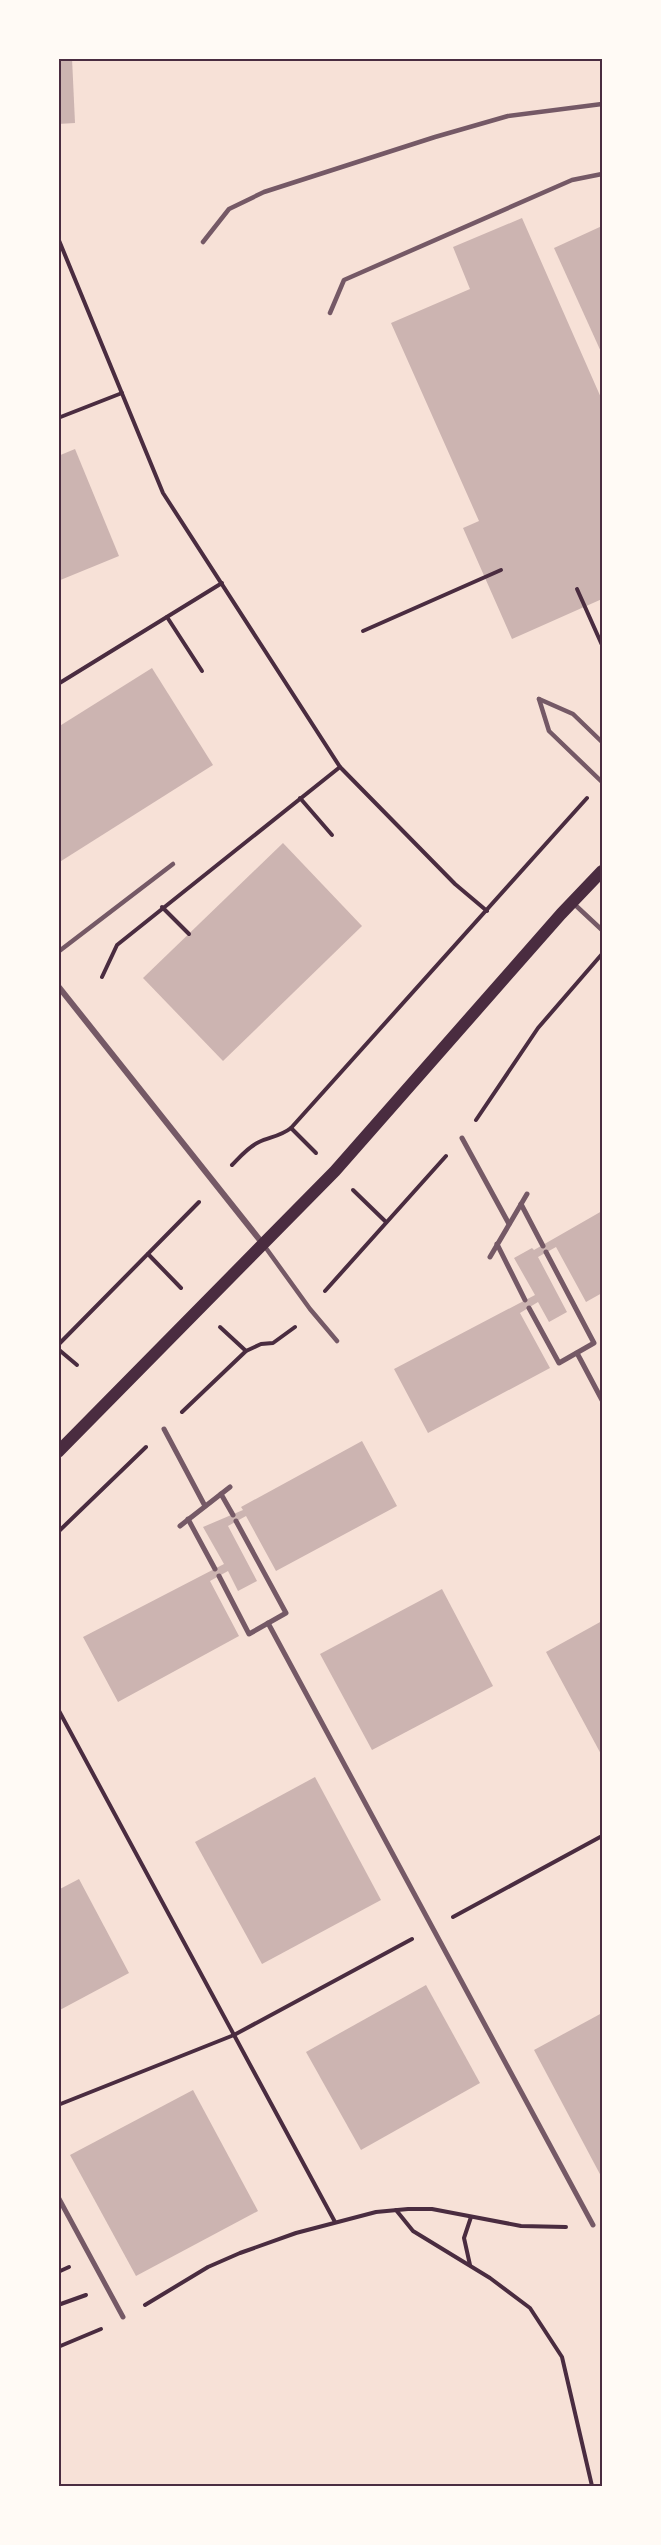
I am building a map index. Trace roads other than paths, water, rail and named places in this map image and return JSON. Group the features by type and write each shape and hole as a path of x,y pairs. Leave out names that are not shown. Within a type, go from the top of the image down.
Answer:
{"main road":[{"path":"58,1452 335,1171 572,902 603,871"}],"street":[{"path":"58,986 263,1244"},
{"path":"462,1138 509,1224"},
{"path":"490,1257 527,1194"},
{"path":"521,1204 594,1343 559,1363 529,1308"},
{"path":"497,1244 525,1300"},
{"path":"577,1353 603,1400"},
{"path":"164,1429 205,1506"},
{"path":"180,1526 230,1487"},
{"path":"221,1494 233,1515"},
{"path":"188,1519 215,1569"},
{"path":"219,1576 249,1634 286,1613 236,1521"},
{"path":"268,1623 593,2225"},
{"path":"58,2197 123,2317"}],"lane":[{"path":"203,242 229,209 264,192 435,136 508,116 603,104"},
{"path":"330,313 344,280 572,180 603,174"},
{"path":"603,742 573,714 538,699 549,731 603,782"},
{"path":"58,952 173,864"},
{"path":"572,902 603,930"},
{"path":"263,1244 310,1309 337,1341"}]}
